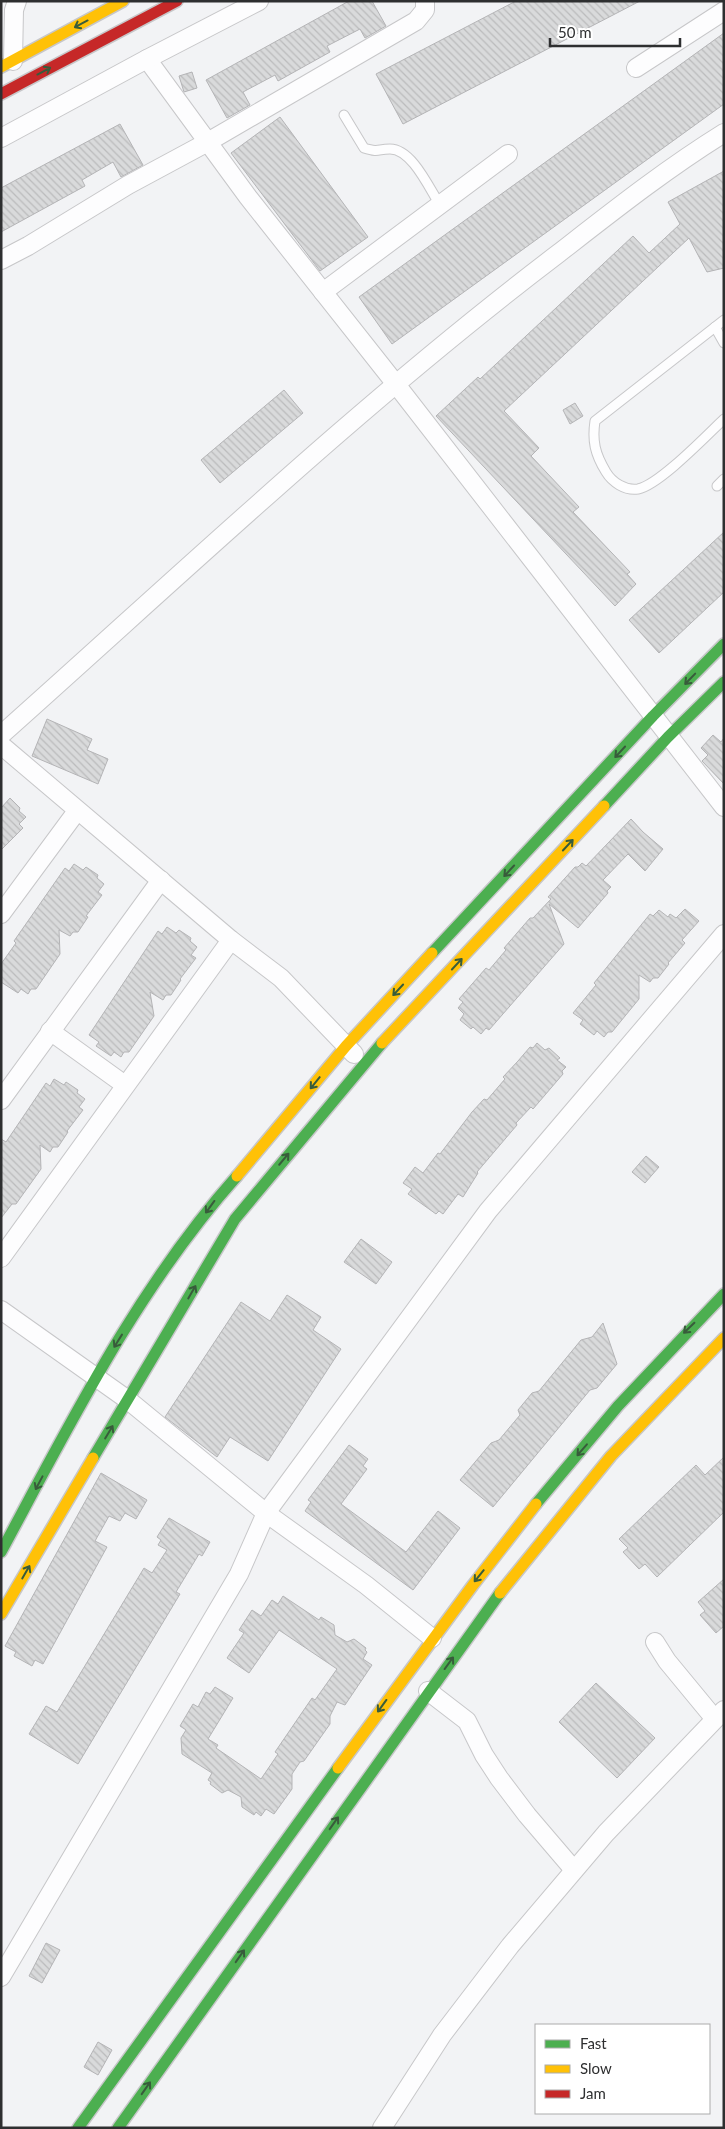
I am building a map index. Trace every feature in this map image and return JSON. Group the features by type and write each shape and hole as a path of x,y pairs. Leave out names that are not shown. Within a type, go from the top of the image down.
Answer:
{"main road":[{"path":"7,64 124,1"},
{"path":"1,94 177,1"},
{"path":"1,1552 96,1376 155,1283 218,1197 272,1137 346,1046 653,716 724,644"},
{"path":"1,1614 235,1219 364,1063 668,737 724,682"},
{"path":"118,2128 500,1592 579,1474 678,1339 724,1294"},
{"path":"78,2128 472,1583 579,1474 611,1456 724,1338"}],"street":[{"path":"7,64 14,10 17,1"},
{"path":"1,138 259,1"},
{"path":"1,260 28,246 128,185 206,143 416,21 425,10 426,1"},
{"path":"636,68 724,11"},
{"path":"147,59 206,143 396,383 724,807"},
{"path":"1,735 396,383 549,260 682,159 724,133"},
{"path":"323,292 508,154"},
{"path":"1,745 231,940 281,978 364,1063"},
{"path":"1,914 77,811"},
{"path":"1,1100 162,880"},
{"path":"1,1978 238,1574 266,1513 488,1211 724,934"},
{"path":"1,1258 231,940"},
{"path":"50,1031 125,1085"},
{"path":"1,1310 128,1400 266,1513 366,1585 432,1638"},
{"path":"382,2128 442,2035 510,1946 606,1832 719,1714 667,1661 655,1642"},
{"path":"428,1691 467,1721 484,1755 499,1778 527,1815 574,1870"}],"lane":[{"path":"344,115 364,148 376,152 390,149 403,152 411,160 440,205"},
{"path":"724,320 595,421 593,438 596,457 609,477 624,488 636,489 648,486 724,419"},
{"path":"715,327 724,343"}],"building":[{"path":"349,1 372,1 386,26 365,38 360,29 327,46 330,52 278,81 275,75 243,92 250,105 227,118 206,80"},
{"path":"516,1 640,1 403,124 376,74"},
{"path":"724,33 724,104 392,344 359,297"},
{"path":"192,72 197,88 184,92 179,76"},
{"path":"280,117 368,237 320,271 231,153"},
{"path":"120,124 143,165 121,177 113,162 82,180 85,186 1,232 1,188"},
{"path":"724,171 724,268 707,272 689,238 504,411 539,448 531,456 579,507 573,512 630,572 627,574 636,584 615,606 436,416 478,377 480,379 633,236 649,253 680,224 668,202"},
{"path":"284,390 303,413 220,483 201,460"},
{"path":"575,403 583,416 570,424 563,410"},
{"path":"724,532 724,592 659,653 629,620"},
{"path":"47,719 92,739 87,750 108,759 98,784 32,756"},
{"path":"713,735 721,742 724,738 724,784 702,761 708,755 701,748"},
{"path":"10,798 26,817 19,824 23,828 1,850 1,808"},
{"path":"631,819 663,849 645,871 628,854 603,880 611,887 607,891 608,893 578,928 549,904 564,944 489,1030 486,1028 481,1034 473,1027 471,1029 460,1020 464,1014 458,1008 463,1002 459,999 486,968 489,970 506,950 504,948 530,918 533,918 551,899 548,897 575,867 582,863 586,866"},
{"path":"74,864 83,870 86,867 98,875 97,878 104,884 98,892 102,895 86,916 88,917 78,932 73,932 70,936 59,930 60,954 36,989 31,989 28,994 21,989 18,993 1,982 1,964 16,943 14,941 65,868 69,871"},
{"path":"685,909 699,921 682,940 685,943 658,978 653,978 650,982 639,975 639,999 612,1032 608,1032 604,1037 597,1031 594,1035 580,1024 583,1020 573,1013 596,985 594,983 650,914 653,916 659,910 668,917 670,914 676,918"},
{"path":"167,927 176,933 179,930 191,938 190,941 197,947 191,955 196,958 180,979 171,995 166,995 163,1000 150,992 154,1016 129,1052 124,1052 121,1057 114,1052 111,1056 96,1046 99,1042 89,1035 158,931 162,934"},
{"path":"537,1043 545,1050 549,1048 560,1058 557,1060 566,1067 562,1071 563,1074 533,1109 531,1107 516,1123 517,1125 477,1172 463,1197 458,1194 443,1214 439,1211 436,1214 408,1194 412,1189 403,1183 415,1167 423,1173 472,1112 484,1099 487,1100 505,1079 503,1077 530,1047 533,1048"},
{"path":"54,1079 64,1085 66,1082 78,1090 77,1093 85,1099 79,1107 83,1110 67,1131 58,1147 53,1147 50,1152 40,1145 41,1169 16,1204 12,1204 1,1218 1,1139 6,1142 46,1083 50,1086"},
{"path":"646,1156 659,1167 645,1183 632,1172"},
{"path":"361,1239 392,1262 376,1284 344,1262"},
{"path":"287,1295 321,1317 313,1330 341,1349 268,1461 230,1437 217,1457 165,1417 241,1302 270,1321"},
{"path":"603,1323 617,1364 597,1388 590,1390 493,1507 460,1480 491,1443 499,1440 520,1415 518,1410 532,1393 539,1391 581,1340 592,1337"},
{"path":"349,1445 368,1459 363,1466 367,1469 341,1504 406,1552 438,1511 460,1528 413,1590 305,1511 311,1502 308,1500"},
{"path":"724,1457 724,1512 657,1577 645,1564 639,1569 623,1552 628,1548 619,1539 696,1465 705,1475"},
{"path":"101,1473 147,1500 136,1519 125,1513 120,1521 109,1516 95,1541 107,1547 43,1664 35,1660 32,1666 14,1656 16,1652 5,1646"},
{"path":"169,1518 210,1542 202,1556 199,1554 176,1592 180,1594 78,1764 29,1734 46,1706 57,1712 144,1568 152,1573 167,1550 158,1545 161,1540 157,1537"},
{"path":"724,1579 724,1626 716,1633 700,1615 705,1611 698,1602"},
{"path":"283,1596 319,1620 321,1617 334,1625 335,1635 347,1642 354,1639 366,1648 367,1652 363,1659 372,1665 345,1705 337,1702 330,1716 330,1724 304,1761 300,1762 292,1774 292,1789 274,1814 266,1809 261,1816 256,1812 254,1815 242,1807 241,1797 228,1790 222,1793 210,1784 211,1782 208,1780 212,1773 182,1754 181,1738 186,1730 180,1726 193,1704 198,1707 206,1692 210,1694 215,1687 233,1698 208,1739 218,1745 216,1748 261,1779 278,1754 275,1752 312,1698 315,1700 337,1669 279,1630 249,1673 227,1658 244,1633 239,1630 252,1610 261,1616 272,1600 278,1604"},
{"path":"596,1683 655,1738 617,1778 559,1722"},
{"path":"46,1943 60,1950 42,1983 29,1976"},
{"path":"98,2042 112,2050 98,2075 84,2067"}],"traffic: fast":[{"path":"432,953 653,716 724,644"},
{"path":"604,806 668,737 724,682"},
{"path":"93,1458 235,1219 382,1043"},
{"path":"1,1552 80,1405 137,1309 201,1219 237,1176"},
{"path":"536,1504 618,1406 724,1294"},
{"path":"118,2128 500,1593"},
{"path":"78,2128 338,1768"}],"traffic: slow":[{"path":"1,67 123,1"},
{"path":"382,1043 604,806"},
{"path":"237,1176 346,1046 432,953"},
{"path":"500,1593 611,1456 724,1338"},
{"path":"1,1614 93,1458"},
{"path":"338,1768 473,1585 536,1504"}],"traffic: jam":[{"path":"1,94 177,1"}]}
